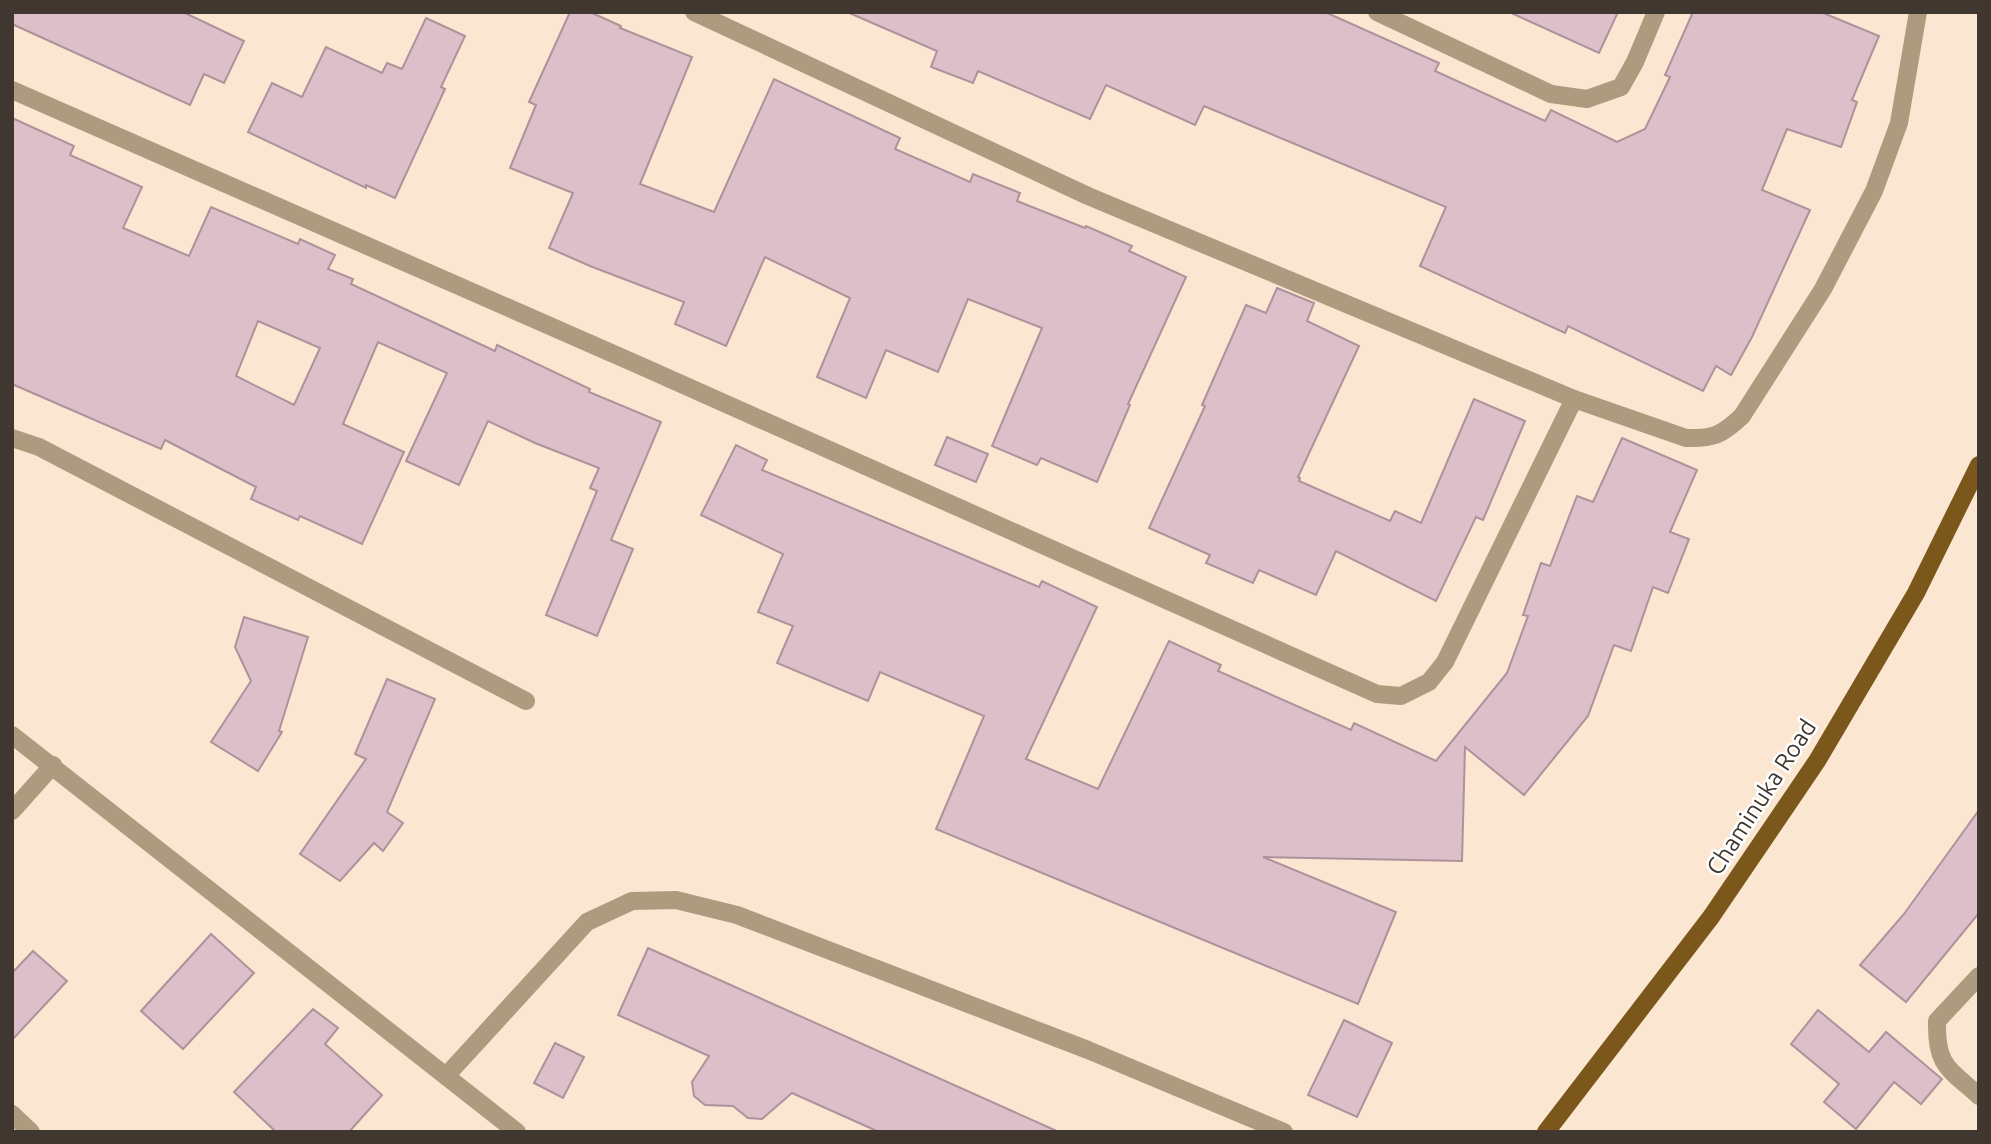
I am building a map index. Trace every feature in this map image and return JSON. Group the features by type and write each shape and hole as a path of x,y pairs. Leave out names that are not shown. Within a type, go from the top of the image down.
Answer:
{"main road":[{"name":"Chaminuka Road","path":"1546,1132 1711,917 1817,761 1916,593 1979,465"}],"street":[{"path":"694,12 1088,196 1574,399 1686,438 1705,439 1725,432 1742,416 1823,289 1874,191 1899,123 1918,12"},
{"path":"1377,12 1551,94 1587,99 1621,87 1635,62 1656,12"},
{"path":"12,90 641,366 1377,694 1401,696 1429,682 1445,662 1574,399"},
{"path":"12,438 39,447 526,701"},
{"path":"12,735 517,1132"},
{"path":"12,811 53,765"},
{"path":"446,1076 587,922 632,901 676,900 737,915 1088,1050 1284,1132"},
{"path":"1979,976 1937,1021 1936,1045 1945,1065 1979,1096"},
{"path":"12,1114 31,1132"}],"building":[{"path":"12,12 183,12 244,41 224,83 204,74 190,105 12,24"},
{"path":"570,12 590,12 621,26 620,28 692,57 640,184 714,212 774,79 900,138 895,149 970,182 973,174 1020,193 1017,201 1132,246 1129,251 1186,277 1128,404 1130,405 1097,482 1041,458 1037,465 992,446 1042,328 968,299 938,372 886,350 866,398 817,377 850,298 765,257 726,346 675,324 684,302 549,248 573,193 510,168 536,105 529,102"},
{"path":"847,12 1325,12 1439,63 1435,71 1545,121 1551,110 1617,142 1645,129 1670,77 1665,75 1693,12 1821,12 1879,36 1852,100 1857,102 1841,147 1787,129 1762,190 1810,210 1752,337 1731,375 1716,366 1703,391 1568,326 1565,333 1420,266 1446,207 1204,106 1195,125 1106,85 1090,119 978,71 973,83 931,67 937,51"},
{"path":"1509,12 1618,12 1599,53"},
{"path":"426,18 465,36 441,87 445,89 395,198 366,185 366,188 248,132 272,83 302,97 326,47 382,73 387,63 402,69"},
{"path":"12,118 74,146 70,155 142,187 123,228 189,256 211,207 298,244 300,239 335,255 328,269 353,279 351,284 495,351 497,345 590,389 589,392 661,422 611,540 633,549 597,636 546,615 597,491 590,488 599,468 488,421 459,485 406,461 447,373 378,342 343,424 404,452 362,544 300,516 298,520 251,499 256,487 165,440 161,449 12,384","holes":["258,321 320,348 294,405 236,376"]},
{"path":"1277,288 1314,303 1307,321 1359,346 1298,477 1299,481 1390,521 1395,511 1421,523 1474,399 1525,421 1483,520 1476,517 1436,601 1336,551 1316,595 1259,570 1253,583 1206,563 1210,555 1149,528 1205,406 1202,405 1246,305 1266,313"},
{"path":"947,437 988,454 976,482 935,465"},
{"path":"1622,438 1697,470 1670,532 1689,539 1668,593 1653,587 1631,651 1614,645 1588,716 1524,795 1465,747 1462,861 1263,857 1396,912 1358,1004 936,829 984,716 880,672 868,701 777,663 793,626 758,612 783,554 701,515 736,445 767,460 762,470 1039,587 1042,581 1097,607 1026,759 1098,789 1169,641 1221,665 1218,671 1351,730 1354,723 1436,761 1507,673 1528,616 1523,615 1541,563 1550,566 1577,496 1593,502"},
{"path":"244,617 308,637 279,731 282,732 258,771 211,742 251,681 235,647"},
{"path":"387,679 435,699 387,812 403,823 383,851 374,843 340,881 300,854 366,759 355,754"},
{"path":"1979,810 1979,913 1906,1002 1860,965 1904,914"},
{"path":"211,934 254,973 183,1049 141,1011"},
{"path":"648,948 1059,1132 879,1132 792,1093 762,1119 748,1118 733,1106 705,1105 694,1096 692,1082 709,1056 618,1015"},
{"path":"33,951 67,981 12,1040 12,973"},
{"path":"313,1009 338,1028 325,1044 382,1095 349,1132 276,1132 234,1092"},
{"path":"1818,1010 1869,1052 1886,1032 1942,1079 1921,1104 1894,1082 1856,1129 1824,1102 1839,1084 1791,1044"},
{"path":"1344,1020 1392,1043 1357,1117 1308,1095"},
{"path":"555,1043 584,1057 563,1098 534,1083"}]}
